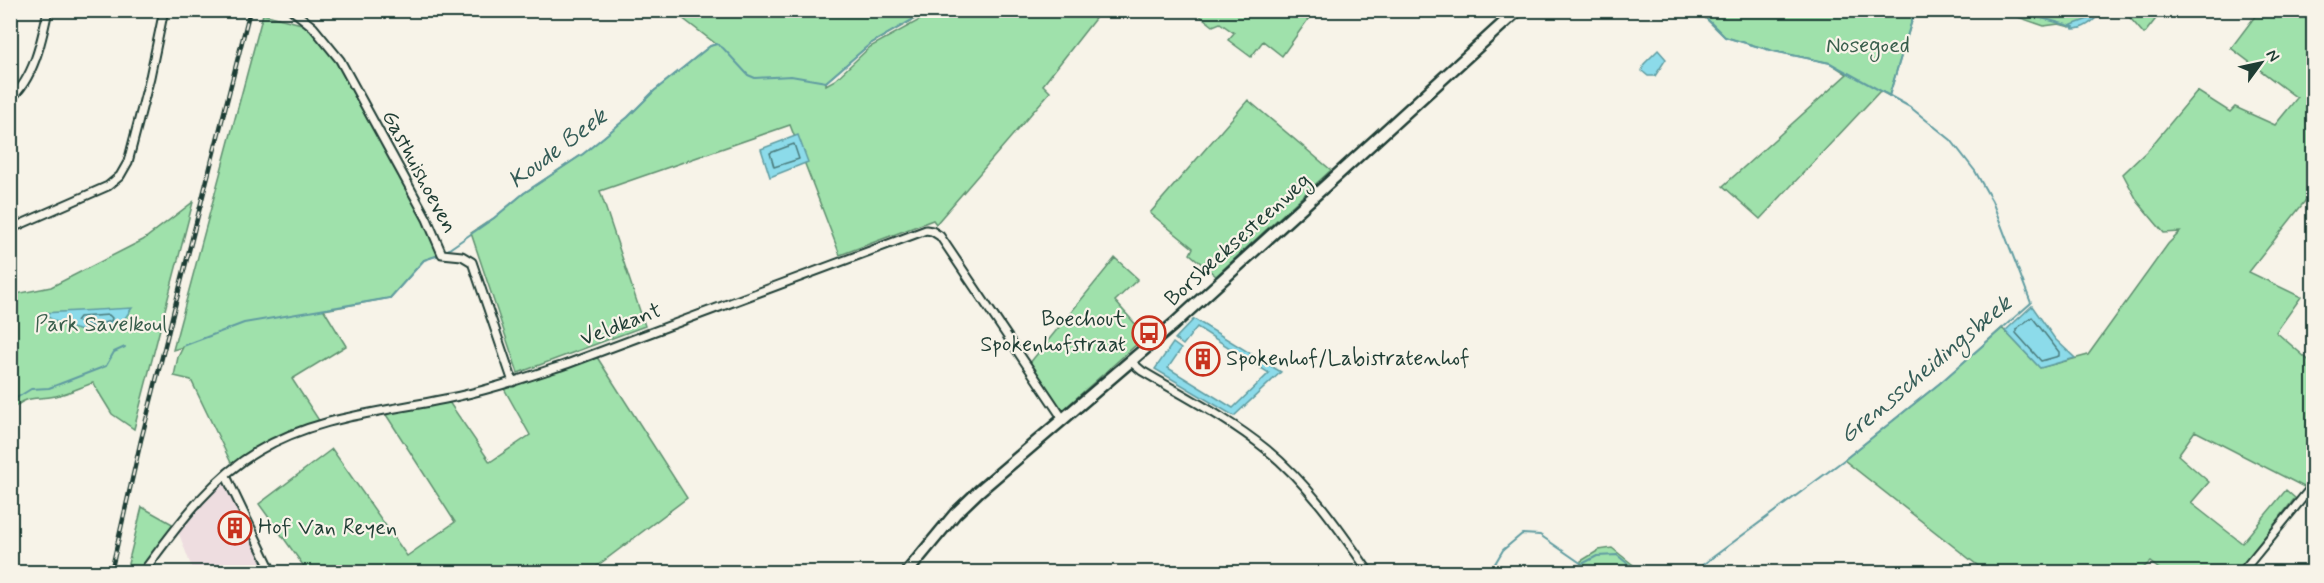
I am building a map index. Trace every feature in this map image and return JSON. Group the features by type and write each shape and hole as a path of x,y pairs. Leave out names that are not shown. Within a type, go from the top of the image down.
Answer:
{"street":[{"path":"10,99 26,82 41,41 48,10"},
{"path":"10,229 108,186 120,176 128,162 150,77 164,10"},
{"name":"Gasthuishoeven","path":"292,10 313,27 340,60 427,219 442,254 462,256 471,262 513,382"},
{"name":"Borsbeeksesteenweg","path":"907,573 955,514 1192,308 1518,10"},
{"name":"Veldkant","path":"143,573 176,526 226,476 255,452 275,441 303,430 377,411 447,399 513,382 926,230 940,236 1063,419"},
{"path":"1130,362 1229,422 1268,451 1292,473 1369,573"},
{"path":"226,476 272,573"},
{"path":"2242,573 2313,484"}],"shaded area":[{"path":"226,476 272,572 195,572 190,563 176,526"}],"green space":[{"path":"673,11 929,11 870,44 826,82 826,85 835,80 870,47 936,11 1101,11 1043,85 1050,92 936,224 933,220 840,255 790,125 600,191 645,326 518,373 471,233 494,218 524,193 583,154 628,117 654,91 710,46 716,44"},
{"path":"1194,11 1314,11 1282,56 1263,41 1251,57 1228,40 1234,33 1220,23 1213,26"},
{"name":"Nosegoed","path":"1698,11 1915,11 1889,96 1880,91 1760,219 1723,186 1847,74 1830,63 1773,51 1725,37"},
{"path":"2001,11 2100,11 2093,19 2070,27 2059,24 2044,26"},
{"path":"2124,11 2162,11 2144,34"},
{"path":"2259,11 2313,11 2313,191 2249,272 2301,297 2276,332 2313,364 2313,480 2306,488 2195,431 2178,455 2209,482 2191,503 2242,543 2286,490 2295,498 2237,572 2163,572 2150,562 2139,572 1986,572 1844,460 1940,383 2002,328 2040,368 2088,355 2168,244 2180,232 2164,233 2138,202 2123,174 2148,150 2197,91 2230,112 2235,107 2275,125 2297,98 2231,48"},
{"path":"263,14 313,27 340,61 442,254 424,260 390,298 324,310 346,346 292,379 322,425 275,441 234,469 191,380 174,376 178,357 183,347 173,350"},
{"path":"1248,100 1331,170 1216,276 1190,254 1193,248 1150,213"},
{"name":"Park Savelkoul","path":"193,202 134,429 112,414 93,383 56,396 28,399 11,410 11,295 51,287 143,240"},
{"path":"1115,258 1138,279 1115,301 1146,336 1064,409 1058,408 1029,364"},
{"path":"595,354 687,498 589,572 308,572 259,504 332,449 407,556 455,522 383,410 447,399 490,462 530,435 502,385"},
{"path":"142,507 176,526 143,572 126,572"},
{"path":"1612,548 1642,572 1581,572 1581,561 1599,550"}],"water":[{"path":"2096,11 2102,11 2093,21 2086,26 2073,29 2072,25 2088,19"},
{"path":"1658,50 1666,59 1655,76 1648,76 1642,71 1644,64"},
{"path":"798,135 808,162 770,177 761,149"},
{"path":"2032,306 2055,339 2075,358 2040,368 2005,331"},
{"path":"132,308 118,326 99,331 69,327 43,313"},
{"path":"1194,319 1281,372 1234,416 1155,369 1173,343 1181,349 1168,368 1233,408 1269,373 1197,327 1183,345 1175,339"}],"waterway":[{"name":"Koude Beek","path":"183,346 244,323 390,298 424,260 442,254 494,218 524,193 583,154 628,117 654,91 710,46 717,44 723,48 748,75 755,78 791,76 826,82 870,44 929,10"},
{"name":"Grensscheidingsbeek","path":"1693,572 1844,460 1940,383 2031,303 1992,201 1975,171 1951,140 1910,107 1830,63 1773,51 1725,37 1698,10"},
{"path":"1889,96 1915,10"},
{"path":"2013,10 2074,27"},
{"name":"Koude Beek","path":"10,402 31,389 49,388 106,366 114,352 125,347"},
{"path":"1490,572 1503,550 1522,534 1540,535 1582,564"},
{"name":"Grensscheidingsbeek","path":"1582,564 1597,556 1617,555 1638,572"},
{"path":"1582,564 1584,572"}],"tram line":[{"path":"10,562 24,572"}],"railway":[{"path":"111,572 141,440 250,10"}],"place":[{"name":"Boechout Spokenhofstraat","path":"1149,333"},
{"name":"Spokenhof/Labistratenhof","path":"1203,359"},
{"name":"Hof Van Reyen","path":"235,528"}]}
